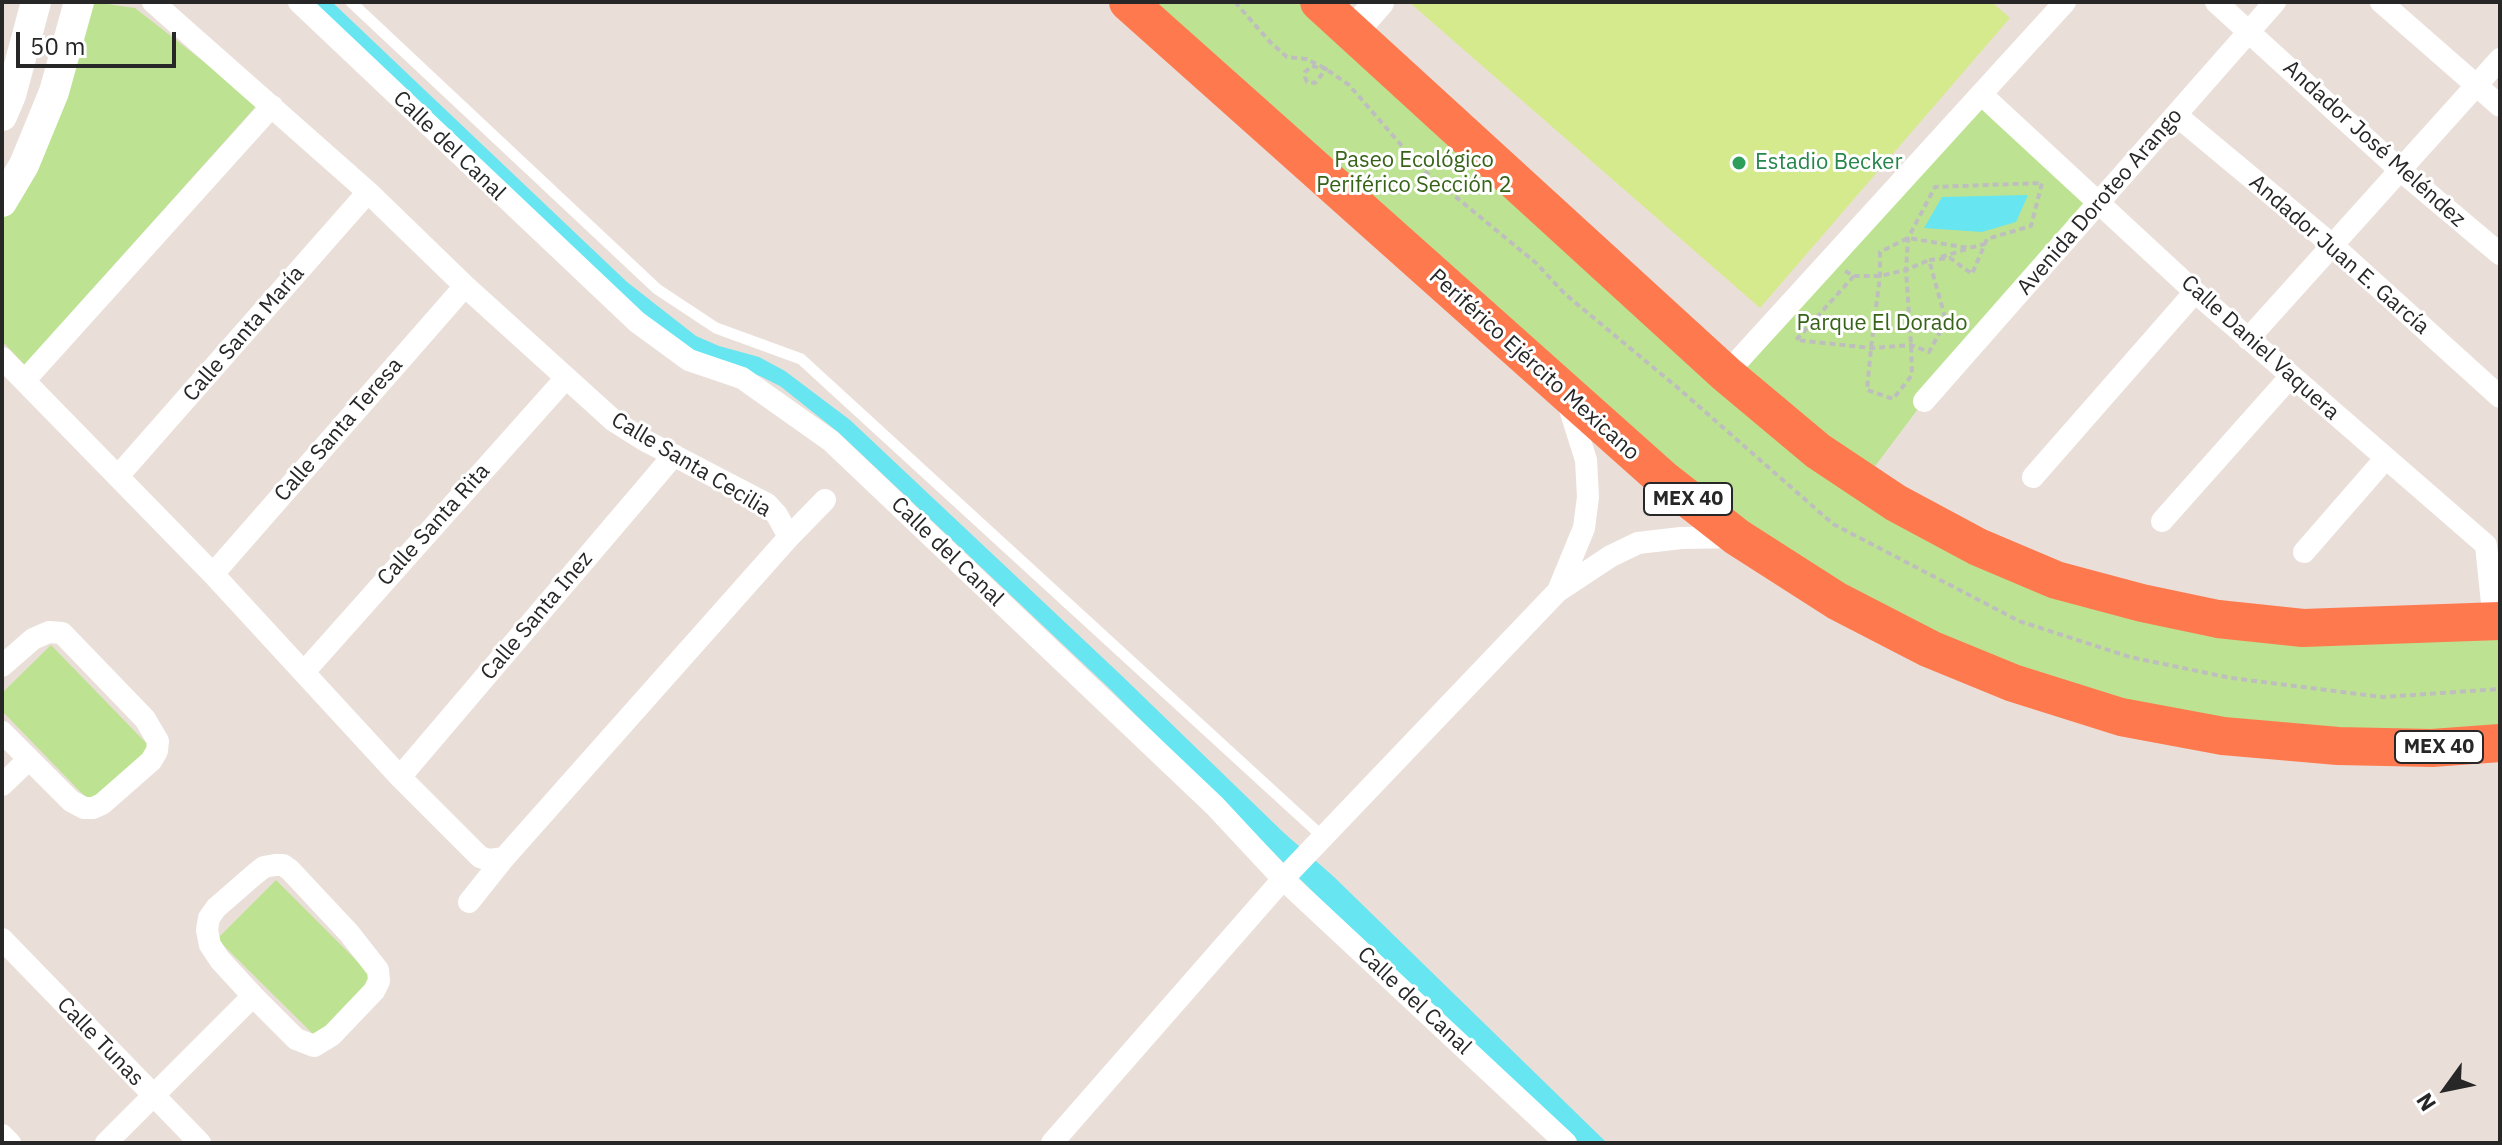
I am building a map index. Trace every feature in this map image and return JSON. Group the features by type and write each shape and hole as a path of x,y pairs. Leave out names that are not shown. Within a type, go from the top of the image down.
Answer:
{"highway":[{"name":"Periférico Ejército Mexicano","path":"1128,2 1663,479 1737,537 1837,601 1930,649 2013,683 2121,717 2223,736 2338,746 2432,748 2500,743"},
{"path":"1319,2 1726,374 1818,451 1896,503 1978,547 2056,580 2218,619 2303,628 2497,622"}],"street":[{"path":"2,116 11,95 36,2"},
{"path":"2,202 24,165 54,92 79,2"},
{"name":"Calle Santa Cecilia","path":"153,2 368,192 465,286 614,421 767,504 789,537 504,858 469,902"},
{"name":"Calle del Canal","path":"299,2 637,322 689,360 742,378 831,441 1215,806 1283,879 1566,1143"},
{"path":"1352,33 1379,2"},
{"name":"Andador José Meléndez","path":"2216,2 2399,169 2500,254"},
{"name":"Avenida Doroteo Arango","path":"1924,401 2275,2"},
{"path":"2381,2 2500,106"},
{"path":"1726,374 1981,94 2050,7"},
{"path":"2248,339 2500,59"},
{"name":"Calle Daniel Vaquera","path":"1981,94 2195,292 2385,459 2493,537 2497,622"},
{"path":"25,380 272,106"},
{"name":"Andador Juan E. García","path":"2176,115 2331,244 2500,397"},
{"name":"Calle Santa María","path":"119,475 368,192"},
{"name":"Calle Santa Teresa","path":"213,574 465,286"},
{"path":"2033,477 2195,292"},
{"path":"2,358 119,475 400,777 480,857 489,860 504,858"},
{"path":"2162,521 2291,376"},
{"name":"Calle Santa Rita","path":"304,672 565,379"},
{"path":"1558,591 1584,528 1588,497 1586,460 1566,395"},
{"name":"Calle Santa Inez","path":"400,777 674,455"},
{"path":"2304,552 2385,459"},
{"path":"789,537 825,500"},
{"path":"1052,1143 1283,879 1558,591 1611,556 1638,543 1737,537"},
{"path":"2,666 33,639 49,632 62,633 145,719 158,741 151,761 102,804 84,808 71,801 2,732"},
{"path":"2,785 28,760"},
{"path":"283,865 372,960 378,970 379,981 374,991 332,1035 314,1046 296,1039 253,996 210,945 207,930 209,918 216,908 264,867 283,865"},
{"name":"Calle Tunas","path":"2,939 200,1143"},
{"path":"106,1143 253,996"},
{"path":"2,1135 10,1143"}],"lane":[{"path":"351,2 657,289 716,328 801,359 1323,837"}],"path":[{"path":"1312,66 1317,68 1326,69 1315,83 1307,82 1305,72 1312,66"},
{"path":"1929,260 1950,258 1972,274 1987,239 2031,226 2042,183 1935,187 1908,238 1906,270 1912,375 1893,399 1867,390 1880,252 1908,238 1969,248"},
{"path":"1827,261 1854,276 1880,276 1985,244"},
{"path":"1854,276 1796,340 1871,348 1911,345 1929,352 1946,321 1929,260"}],"green space":[{"path":"93,2 135,8 258,104 25,365 2,341 2,219"},
{"name":"Paseo Ecológico Periférico Sección 2","path":"1132,2 1313,2 1923,521 2201,621 2500,624 2500,737 2216,730 2027,685 1738,536"},
{"name":"Estadio Becker","path":"1409,2 1992,2 2010,18 1760,308"},
{"name":"Parque El Dorado","path":"1981,95 2098,204 1924,401 1870,473 1734,367"},
{"path":"51,645 152,749 94,806 2,711 2,693"},
{"path":"276,880 375,979 317,1038 217,939"}],"water":[{"path":"309,2 332,2 627,282 696,336 759,357 785,371 850,420 1333,876 1607,1143 1579,1143 1315,894 1109,688 838,432 780,386 685,349 613,292"},
{"path":"2028,195 2016,222 1982,232 1924,228 1942,197"}],"place":[{"name":"Estadio Becker","path":"1739,163"}]}
